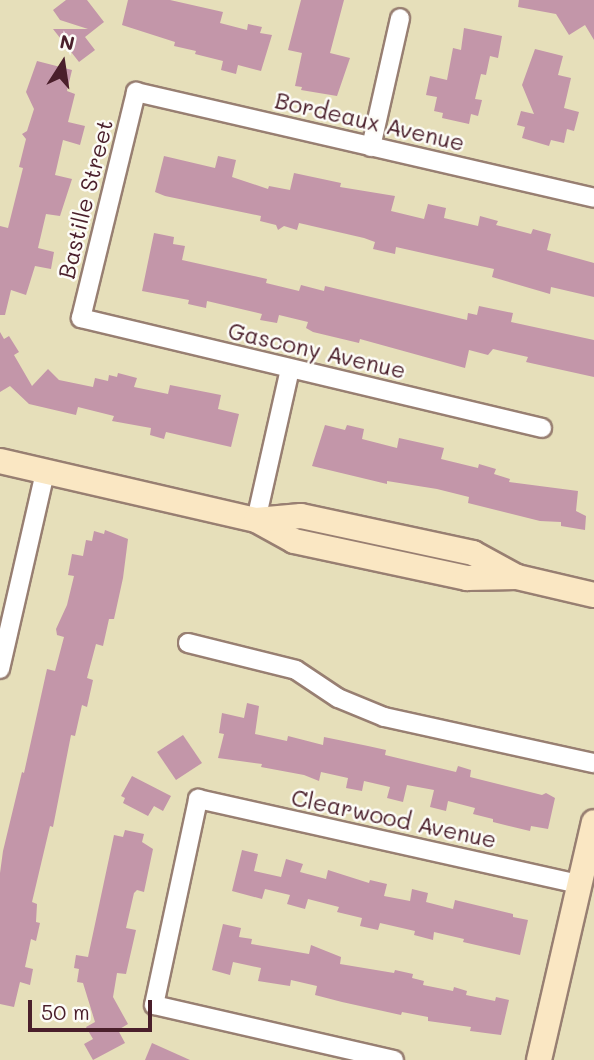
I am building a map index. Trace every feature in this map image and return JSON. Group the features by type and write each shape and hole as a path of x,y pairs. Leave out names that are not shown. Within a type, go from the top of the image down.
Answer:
{"main road":[{"path":"0,461 256,520 293,541 467,578 517,578 594,595"},
{"path":"539,1060 594,822"}],"street":[{"path":"371,147 400,18"},
{"name":"Bordeaux Avenue","path":"136,92 594,198"},
{"name":"Bastille Street","path":"81,318 136,92"},
{"name":"Gascony Avenue","path":"81,318 542,428"},
{"path":"256,520 290,369"},
{"path":"0,669 45,473"},
{"path":"188,643 296,670 338,698 384,718 594,763"},
{"name":"Clearwood Avenue","path":"394,1060 154,1004 198,799 579,884"}],"building":[{"path":"66,0 87,0 104,22 85,37 95,50 79,62 53,29 88,29 60,20 53,10"},
{"path":"128,0 170,0 223,12 220,23 247,30 248,24 262,27 260,33 272,35 261,71 238,65 236,74 221,70 223,61 195,54 196,51 174,46 175,42 122,25"},
{"path":"301,0 344,0 330,53 350,58 337,96 301,90 302,87 295,86 302,53 288,50"},
{"path":"519,0 594,0 594,40 585,25 569,35 556,14 518,7"},
{"path":"464,28 502,36 498,58 490,56 486,75 481,74 475,99 482,100 478,116 471,114 469,124 442,118 443,113 434,111 437,97 426,95 430,76 447,80 453,48 461,50"},
{"path":"535,49 563,56 558,75 571,78 564,108 579,112 574,131 567,129 564,143 551,140 549,146 522,138 525,127 517,125 521,111 534,114 522,85"},
{"path":"37,61 72,70 67,91 75,94 68,122 85,126 80,145 63,140 55,175 72,179 60,216 46,214 38,248 54,252 51,269 35,266 26,295 11,290 5,315 0,315 0,226 8,228 23,168 19,167 26,139 22,134 27,131 34,109 26,92"},
{"path":"164,156 215,168 218,156 236,160 232,177 268,189 269,186 290,190 294,173 341,183 340,187 395,196 391,211 424,219 428,204 446,208 444,218 478,226 480,216 498,221 496,225 531,234 533,229 551,234 547,250 594,263 594,297 551,287 550,294 492,277 494,269 396,247 395,254 373,249 375,242 364,238 299,223 297,230 284,226 278,230 276,225 260,221 261,216 165,196 155,192"},
{"path":"154,233 174,237 173,244 185,246 182,260 267,279 266,283 299,291 301,285 324,291 325,286 467,320 468,313 477,315 479,306 513,313 511,322 594,340 594,377 526,362 528,357 493,349 488,355 469,350 465,368 360,339 359,343 313,332 306,328 308,322 279,315 277,323 260,320 262,314 207,301 206,308 188,304 189,300 142,291"},
{"path":"0,332 4,339 9,336 19,352 14,355 32,386 48,369 59,380 93,387 95,378 108,381 109,375 117,377 118,373 137,378 134,387 168,394 170,385 221,395 218,409 239,414 231,447 166,432 164,439 150,435 151,428 112,421 114,416 78,407 76,415 29,404 10,386 0,392"},
{"path":"325,425 345,430 347,425 364,429 362,439 397,448 399,438 444,448 441,459 478,468 479,464 496,469 494,474 510,479 509,482 578,491 576,511 586,516 585,530 561,526 561,522 540,521 468,503 469,497 437,489 387,481 387,484 312,466"},
{"path":"105,530 128,539 123,578 114,619 109,619 103,646 96,644 87,678 93,680 87,707 82,705 75,736 71,735 53,827 50,826 32,902 37,904 36,922 40,923 36,941 31,939 25,967 33,969 30,985 20,982 14,1007 0,1004 0,873 3,851 47,669 55,671 64,637 57,635 56,629 67,605 74,576 68,575 72,554 83,556 86,540 92,541 94,531 104,534"},
{"path":"247,703 259,706 255,734 287,741 288,736 323,745 324,737 386,750 385,755 456,772 458,766 471,770 470,777 542,795 546,793 555,798 548,829 531,826 530,831 493,822 493,819 473,814 475,808 448,801 446,811 430,807 434,790 407,785 403,802 387,798 390,787 364,781 362,791 346,788 348,778 321,772 319,781 304,775 261,767 262,764 218,758 224,734 219,733 222,713 244,718"},
{"path":"183,735 202,763 176,780 157,752"},
{"path":"132,776 171,796 163,811 154,806 148,816 123,803 125,798 121,796"},
{"path":"125,830 144,834 142,842 153,849 144,892 137,890 134,893 126,928 136,930 126,974 117,973 113,997 128,1024 118,1030 125,1043 93,1060 84,1044 93,1039 86,1027 95,1022 83,983 77,982 79,969 74,968 76,955 88,957 114,835 123,837"},
{"path":"242,850 258,854 254,871 281,877 286,859 303,864 300,872 326,879 328,870 369,883 370,880 387,884 384,896 410,901 412,889 428,893 426,902 453,909 455,900 513,914 513,917 528,920 520,955 463,942 464,939 434,932 433,940 414,935 415,931 380,923 378,930 360,926 362,918 337,912 339,907 308,899 305,909 287,904 290,895 265,889 262,899 232,891"},
{"path":"223,924 241,928 239,937 252,939 251,944 309,954 311,945 341,957 340,964 394,973 395,970 413,974 412,978 424,981 423,985 453,991 454,987 467,991 466,995 495,1001 496,997 509,1000 501,1035 470,1031 471,1027 428,1021 428,1017 402,1012 401,1015 315,995 317,986 291,980 290,986 258,981 261,968 233,962 230,975 212,970"},
{"path":"152,1043 190,1060 145,1060"}]}
